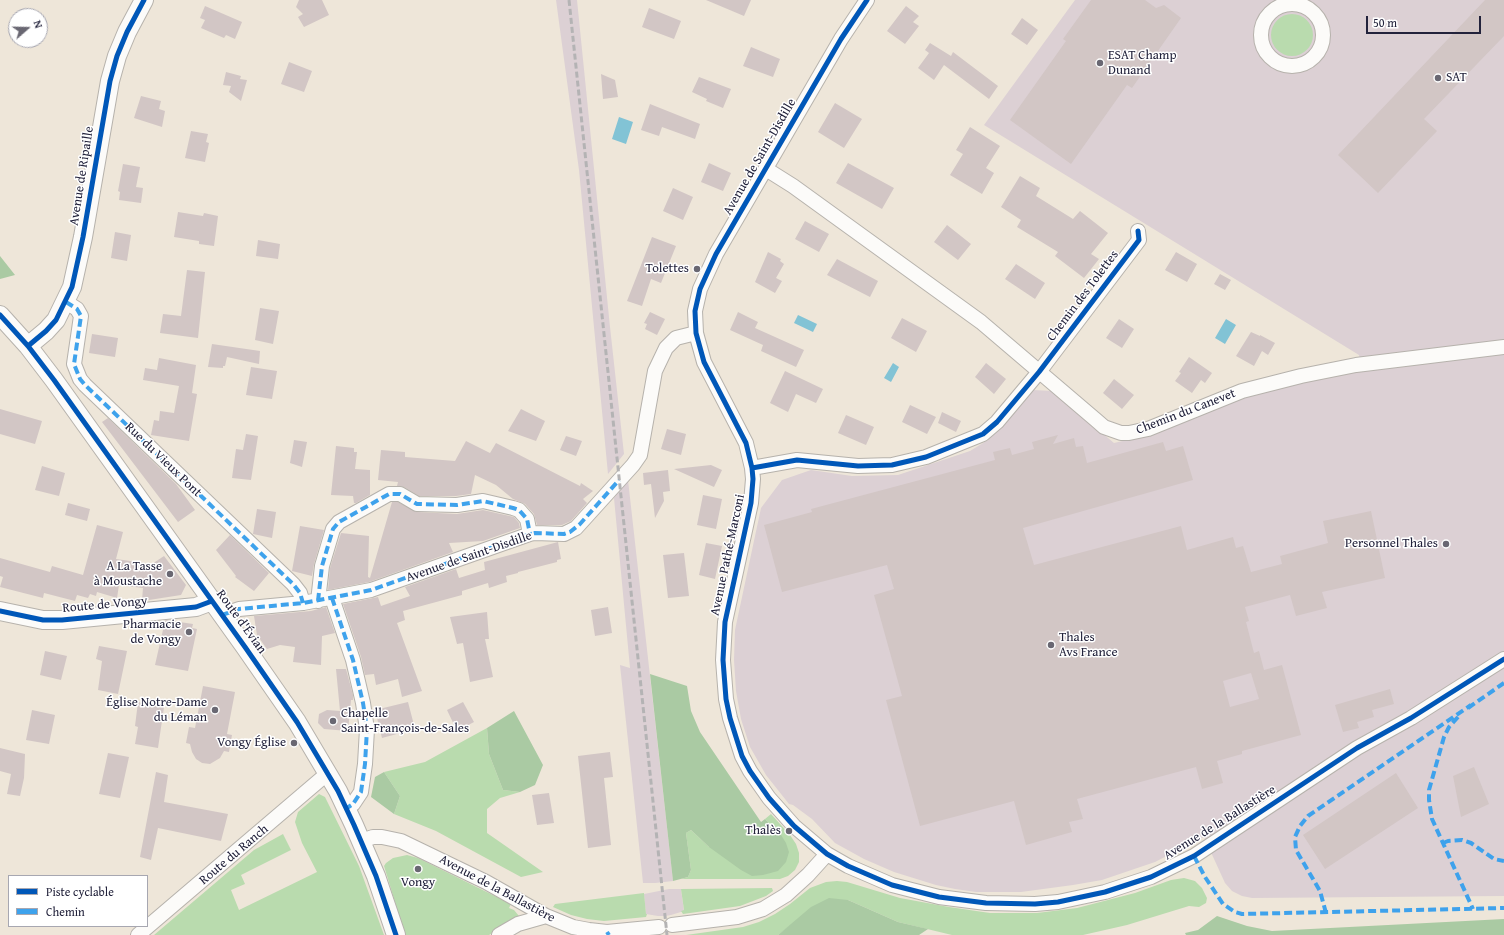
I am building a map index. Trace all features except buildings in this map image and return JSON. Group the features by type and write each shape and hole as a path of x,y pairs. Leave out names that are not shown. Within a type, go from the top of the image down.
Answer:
{"street":[{"name":"Avenue de Ripaille","path":"28,346 50,327 66,302 72,287 79,258 110,81 117,56 127,32 144,0"},
{"name":"Avenue de Saint-Disdille","path":"217,608 235,610 303,603 384,587 530,534 564,534 576,528 637,460 641,450 653,381 659,362 666,348 672,341 680,336 696,333 696,306 703,279 841,39 867,0"},
{"path":"1298,2 1317,16 1321,23 1324,38 1319,52 1309,62 1295,67 1274,61 1264,49 1262,42 1262,27 1265,20 1276,9 1298,2"},
{"path":"752,468 797,460 852,466 875,466 904,463 926,457 974,438 990,429 1039,372 965,310 794,186 766,169"},
{"name":"Chemin des Tolettes","path":"1039,372 1136,244 1138,240 1138,231"},
{"name":"Rue du Vieux Pont","path":"66,302 77,309 81,316 74,364 80,379 294,584 300,593 303,603"},
{"name":"Route d'Évian","path":"0,315 28,346 54,380 297,722 347,808 376,876 396,935"},
{"name":"Avenue Pathé-Marconi","path":"696,333 704,362 746,443 753,479 751,503 729,603 724,634 724,679 730,718 742,756 759,784 779,810 794,826 828,854"},
{"name":"Chemin du Canevet","path":"1039,372 1104,427 1113,431 1129,433 1148,429 1242,391 1288,379 1356,365 1504,347"},
{"path":"347,808 353,804 361,792 365,764 367,730 363,703 352,660 325,599 322,566 332,529 339,522 389,494 400,494 417,504 457,505 483,501 513,508 519,510 527,518 530,534"},
{"name":"Route de Vongy","path":"0,611 34,619 62,620 196,607 217,608"},
{"name":"Avenue de la Ballastière","path":"361,841 368,838 382,837 402,841 486,882 546,916 573,927 595,931 615,931 738,918 763,909 786,895 828,854 848,866 892,885 916,892 963,901 992,904 1034,904 1082,898 1113,890 1151,877 1194,856 1357,748 1422,712 1504,659"},
{"name":"Route du Ranch","path":"148,926 328,773"},
{"path":"499,935 509,928 526,921 546,916"},
{"name":"Route du Ranch","path":"138,935 147,927"}],"shaded area":[{"path":"556,0 577,0 624,454 608,474 579,170"},
{"path":"1075,0 1504,0 1504,896 1252,898 1242,896 1232,891 1225,883 1204,837 1155,862 1102,880 1021,892 976,892 955,889 936,885 894,872 864,859 835,843 812,819 793,805 789,804 766,775 750,747 741,719 736,691 734,660 735,630 761,508 782,480 811,470 852,476 898,475 970,451 988,440 1033,390 1052,391 1114,443 1153,434 1253,393 1361,369 1359,355 984,125"},
{"path":"628,480 673,881 655,883 643,883 620,665 630,668 614,498"},
{"path":"669,889 681,889 684,911 665,916 646,914 644,894"}],"green space":[{"path":"1288,14 1296,14 1304,17 1310,23 1313,35 1310,47 1304,53 1296,56 1288,56 1280,53 1274,47 1271,39 1271,31 1274,23 1280,17"},
{"path":"0,256 15,275 0,279"},
{"path":"650,674 687,686 691,711 700,732 761,822 765,819 781,835 786,843 789,852 786,862 778,871 752,876 709,847 691,830 686,833 691,870 688,877 673,881"},
{"path":"514,711 543,765 535,785 520,792 503,790 489,754 487,728"},
{"path":"487,728 489,754 503,790 520,792 500,798 487,809 487,833 543,872 521,877 436,831 394,814 400,796 384,772 425,762"},
{"path":"384,772 400,796 394,814 371,797 375,777"},
{"path":"319,794 325,797 359,866 384,935 154,935 254,850 283,834 291,850 241,875 245,884 231,890 239,910 317,872 302,843 295,822 298,812"},
{"path":"771,814 790,835 796,844 799,853 799,862 795,870 788,876 780,879 681,879 688,877 691,870 686,833 691,830 709,847 781,835 765,819"},
{"path":"407,855 418,858 511,904 509,908 514,910 519,916 489,935 405,935 384,866 393,858"},
{"path":"1184,878 1195,881 1202,888 1207,898 1206,903 1199,907 1189,906 1127,925 1083,935 952,935 898,922 848,900 791,925 778,935 686,935 743,927 759,922 790,904 810,888 826,882 847,882 900,898 949,907 990,913 1037,913 1077,908 1135,893 1171,880"},
{"path":"772,888 773,891 766,896 740,906 683,914 681,911 684,910 681,889"},
{"path":"644,893 647,914 646,917 604,921 571,915 553,907 555,904"},
{"path":"829,898 848,900 898,922 928,929 919,935 778,935 811,907"},
{"path":"1217,916 1247,926 1272,931 1504,919 1504,935 1186,935 1185,933 1198,930"}],"water":[{"path":"619,117 633,122 626,144 612,139"},
{"path":"798,315 817,324 813,332 794,323"},
{"path":"1226,319 1236,325 1225,344 1215,338"},
{"path":"893,363 899,367 891,382 884,378"}],"railway":[{"path":"569,0 667,935"}],"marked path":[{"path":"66,302 77,309 81,316 74,364 80,379 293,584 300,593 303,603"},
{"path":"222,615 239,609 303,603 371,590 530,534 564,534 570,532 580,524 619,480"},
{"path":"318,601 322,566 333,529 339,522 389,494 400,494 417,504 457,505 483,501 513,508 519,510 527,519 530,534"},
{"path":"332,598 353,660 363,703 367,729 365,764 361,792 353,804 347,808"},
{"path":"1468,708 1504,683"},
{"path":"1326,913 1320,891 1296,850 1295,837 1300,826 1308,816 1471,705"},
{"path":"1458,717 1449,727 1444,737 1429,790 1429,800 1432,819 1473,909"},
{"path":"1443,843 1462,840 1471,843 1494,859 1504,861"},
{"path":"1194,856 1205,877 1223,904 1235,912 1242,914 1504,908"}],"cycle path":[{"path":"28,346 46,331 56,320 72,287 83,237 110,81 117,56 127,32 144,0"},
{"path":"867,0 841,39 716,254 700,289 695,311 696,333 704,362 746,443 753,479 751,503 725,622 723,660 726,699 730,718 742,756 750,771 769,798 794,826 827,854 848,866 892,885 939,897 986,903 1035,904 1058,902 1105,892 1151,877 1194,856 1357,748 1411,718 1504,659"},
{"path":"752,468 797,460 858,466 892,465 926,457 983,434 997,422 1039,372 1139,240 1138,231"},
{"path":"0,315 28,346 54,380 297,722 338,791 354,825 376,876 396,935"},
{"path":"0,611 43,620 62,620 196,607 212,601"}],"place":[{"name":"ESAT Champ Dunand","path":"1100,63"},
{"name":"SAT","path":"1438,78"},
{"name":"Tolettes","path":"697,269"},
{"name":"Personnel Thales","path":"1446,544"},
{"name":"A La Tasse à Moustache","path":"170,574"},
{"name":"Pharmacie de Vongy","path":"189,632"},
{"name":"Thales Avs France","path":"1051,645"},
{"name":"Église Notre-Dame du Léman","path":"215,710"},
{"name":"Chapelle Saint-François-de-Sales","path":"333,721"},
{"name":"Vongy Église","path":"294,743"},
{"name":"Thalès","path":"789,831"},
{"name":"Vongy","path":"418,869"}]}
